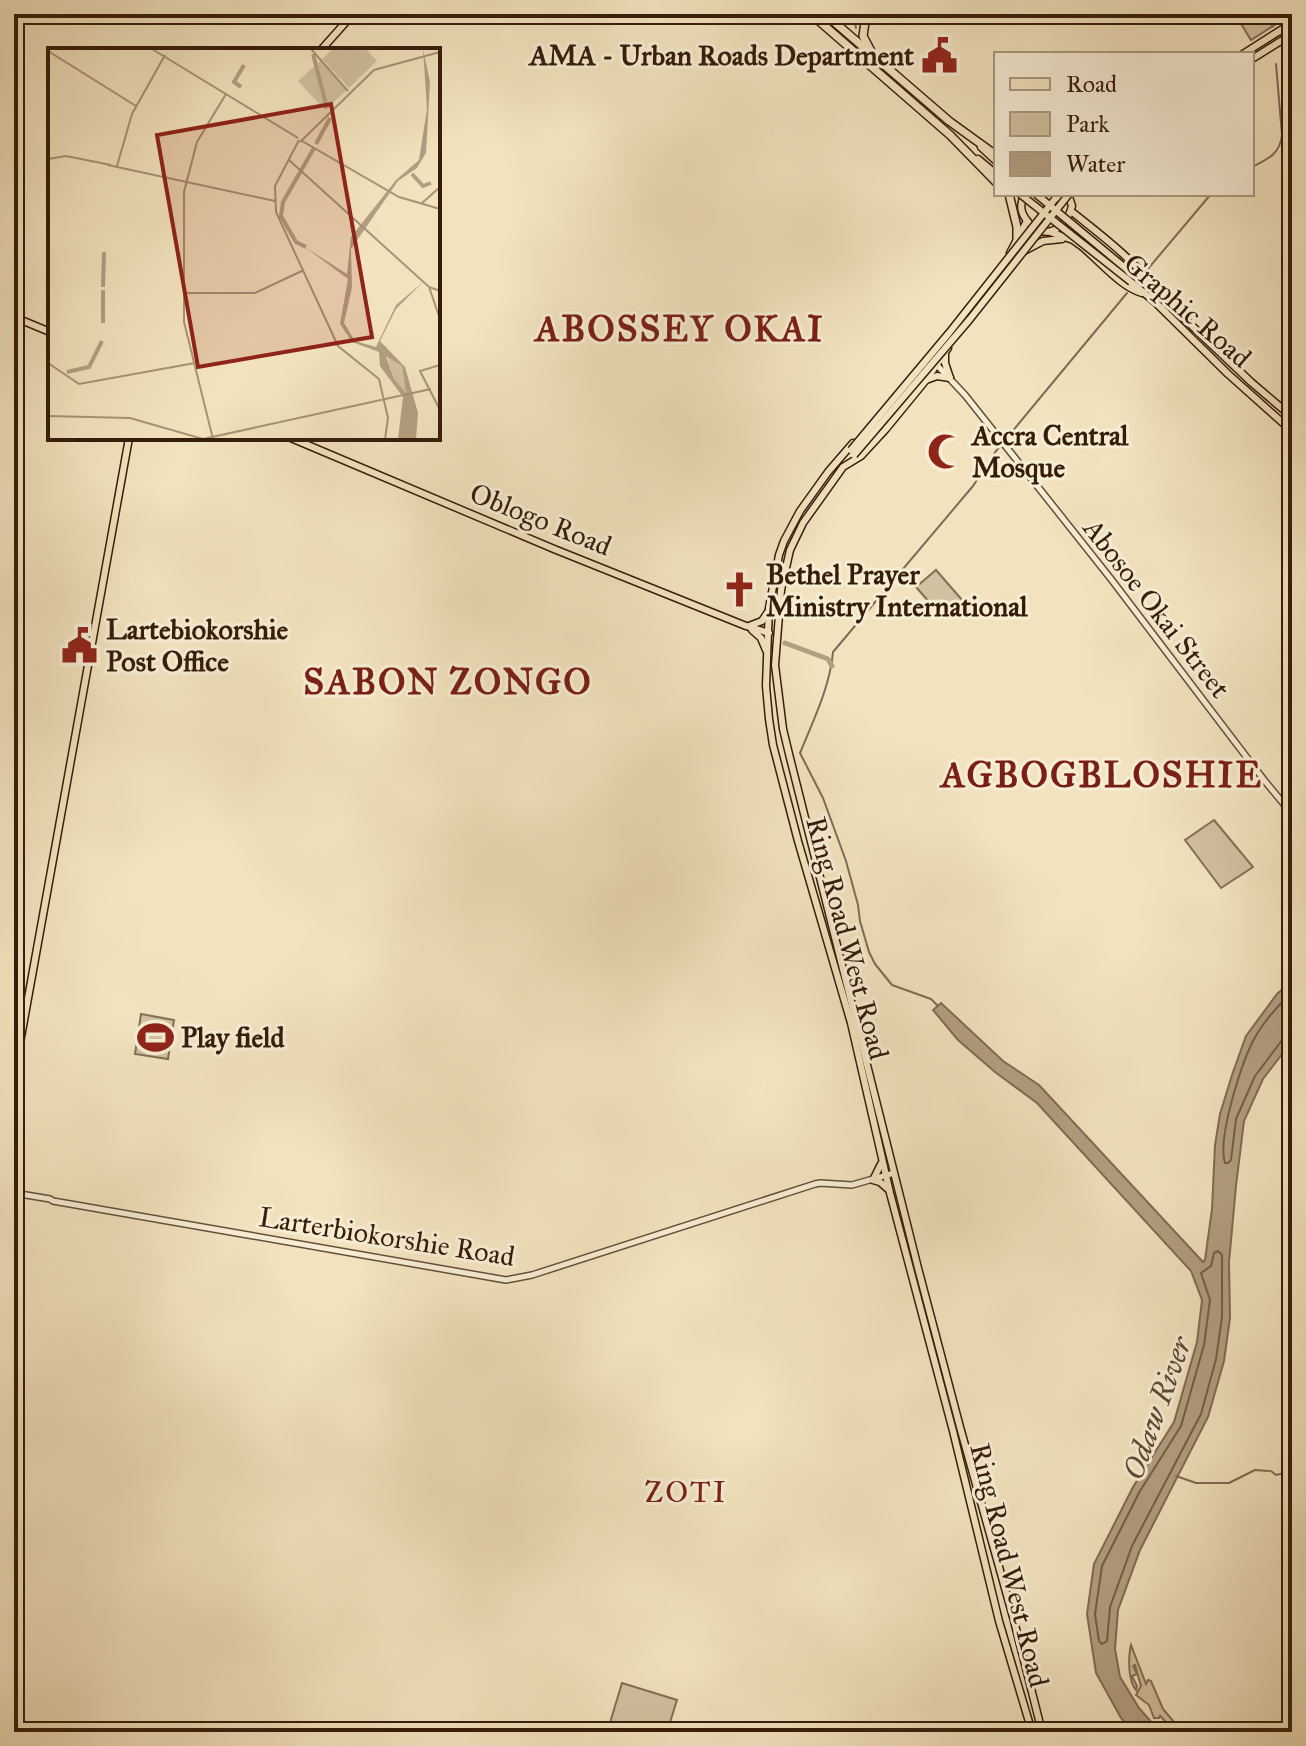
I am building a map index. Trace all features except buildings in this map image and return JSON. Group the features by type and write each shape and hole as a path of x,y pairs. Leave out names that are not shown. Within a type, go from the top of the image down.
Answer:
{"highway":[{"path":"813,14 849,41 851,49 994,175"},
{"path":"825,14 994,156"},
{"path":"865,22 863,36 879,61"},
{"path":"1009,196 1017,241"},
{"path":"1010,196 1020,209"}],"main road":[{"path":"323,48 353,14"},
{"path":"1246,52 1292,23"},
{"path":"1254,58 1292,34"},
{"path":"1023,196 1020,209 1027,221"},
{"path":"1026,196 1148,291"},
{"path":"1038,196 1134,280"},
{"path":"1069,196 1072,207"},
{"name":"Ring Road West Road","path":"1042,1732 907,1222 890,1175 783,729 775,665 784,570 790,550 811,512 845,464 861,456 926,380 963,324 1024,251 1046,232 1063,224 1077,196"},
{"path":"845,464 852,452 970,319 1059,198"},
{"name":"Graphic Road","path":"1072,207 1148,279 1152,285 1148,291"},
{"name":"Ring Road West Road","path":"1027,221 1004,263 810,496 784,541 769,608 766,686 773,745 851,1023 882,1161 890,1175 890,1193 999,1621 1032,1732"},
{"name":"Graphic Road","path":"1027,221 1089,252 1134,290 1148,291 1168,303 1292,417"},
{"path":"1024,251 1053,238 1068,239"},
{"name":"Graphic Road","path":"1148,291 1228,374 1292,431"},
{"path":"14,317 48,331"},
{"path":"926,380 937,376 950,378 945,352"},
{"path":"14,1076 129,440"},
{"name":"Oblogo Road","path":"296,440 554,549 746,626 777,634"},
{"path":"843,455 852,452"},
{"path":"746,626 762,621 769,608"},
{"path":"746,626 761,638 767,653"},
{"path":"768,632 772,641 772,674 779,683"},
{"path":"882,1161 873,1180 886,1186 890,1193"},
{"path":"999,1621 1013,1617"}],"street":[{"name":"Abosoe Okai Street","path":"927,355 950,378 1111,579 1292,814"},
{"name":"Larterbiokorshie Road","path":"14,1195 506,1280 532,1275 815,1184 846,1186 890,1175"}],"green space":[{"path":"1235,14 1292,14 1251,40"},
{"path":"936,570 963,601 943,618 916,587"},
{"path":"1214,820 1253,867 1221,888 1185,840"},
{"name":"Play field","path":"141,1014 174,1020 168,1059 135,1054"},
{"path":"1131,1645 1146,1684 1148,1680 1151,1681 1163,1709 1174,1722 1170,1726 1160,1716 1154,1718 1149,1705 1136,1695 1141,1686 1135,1665 1137,1674 1132,1676 1136,1690 1131,1681"},
{"path":"622,1683 677,1700 667,1732 630,1732 609,1726"}],"water":[{"path":"1292,981 1292,1041 1263,1079 1244,1121 1229,1262 1230,1318 1224,1361 1208,1417 1140,1550 1118,1610 1115,1649 1120,1677 1139,1708 1160,1732 1134,1732 1121,1718 1096,1673 1087,1614 1094,1564 1133,1487 1174,1422 1197,1342 1202,1300 1191,1271 1037,1103 958,1040 933,1010 941,1003 1003,1061 1039,1085 1203,1262 1212,1209 1215,1145 1220,1114 1232,1075 1246,1036 1277,994"}],"waterway":[{"path":"853,14 856,28"},
{"path":"1269,14 1272,27"},
{"path":"1254,166 1272,155 1281,142 1276,64"},
{"path":"1147,270 1209,196"},
{"path":"938,1006 931,999 892,985 875,964 860,921 846,861 823,798 800,753 825,691 833,652 973,486 996,451 1127,293"},
{"path":"785,643 828,659 832,666"},
{"path":"1176,1476 1196,1483 1229,1483 1255,1470 1269,1471"},
{"path":"1271,1471 1276,1475 1292,1471"}],"place":[{"name":"AMA - Urban Roads Department","path":"940,55"},
{"name":"Accra Central Mosque","path":"946,451"},
{"name":"Bethel Prayer Ministry International","path":"740,590"},
{"name":"Lartebiokorshie Post Office","path":"80,645"},
{"name":"Play field","path":"155,1037"}],"district":[{"name":"ABOSSEY OKAI","path":"680,328"},
{"name":"SABON ZONGO","path":"448,681"},
{"name":"AGBOGBLOSHIE","path":"1102,774"},
{"name":"ZOTI","path":"686,1492"}],"water label":[{"name":"Odaw River","path":"1157,1408"}]}
